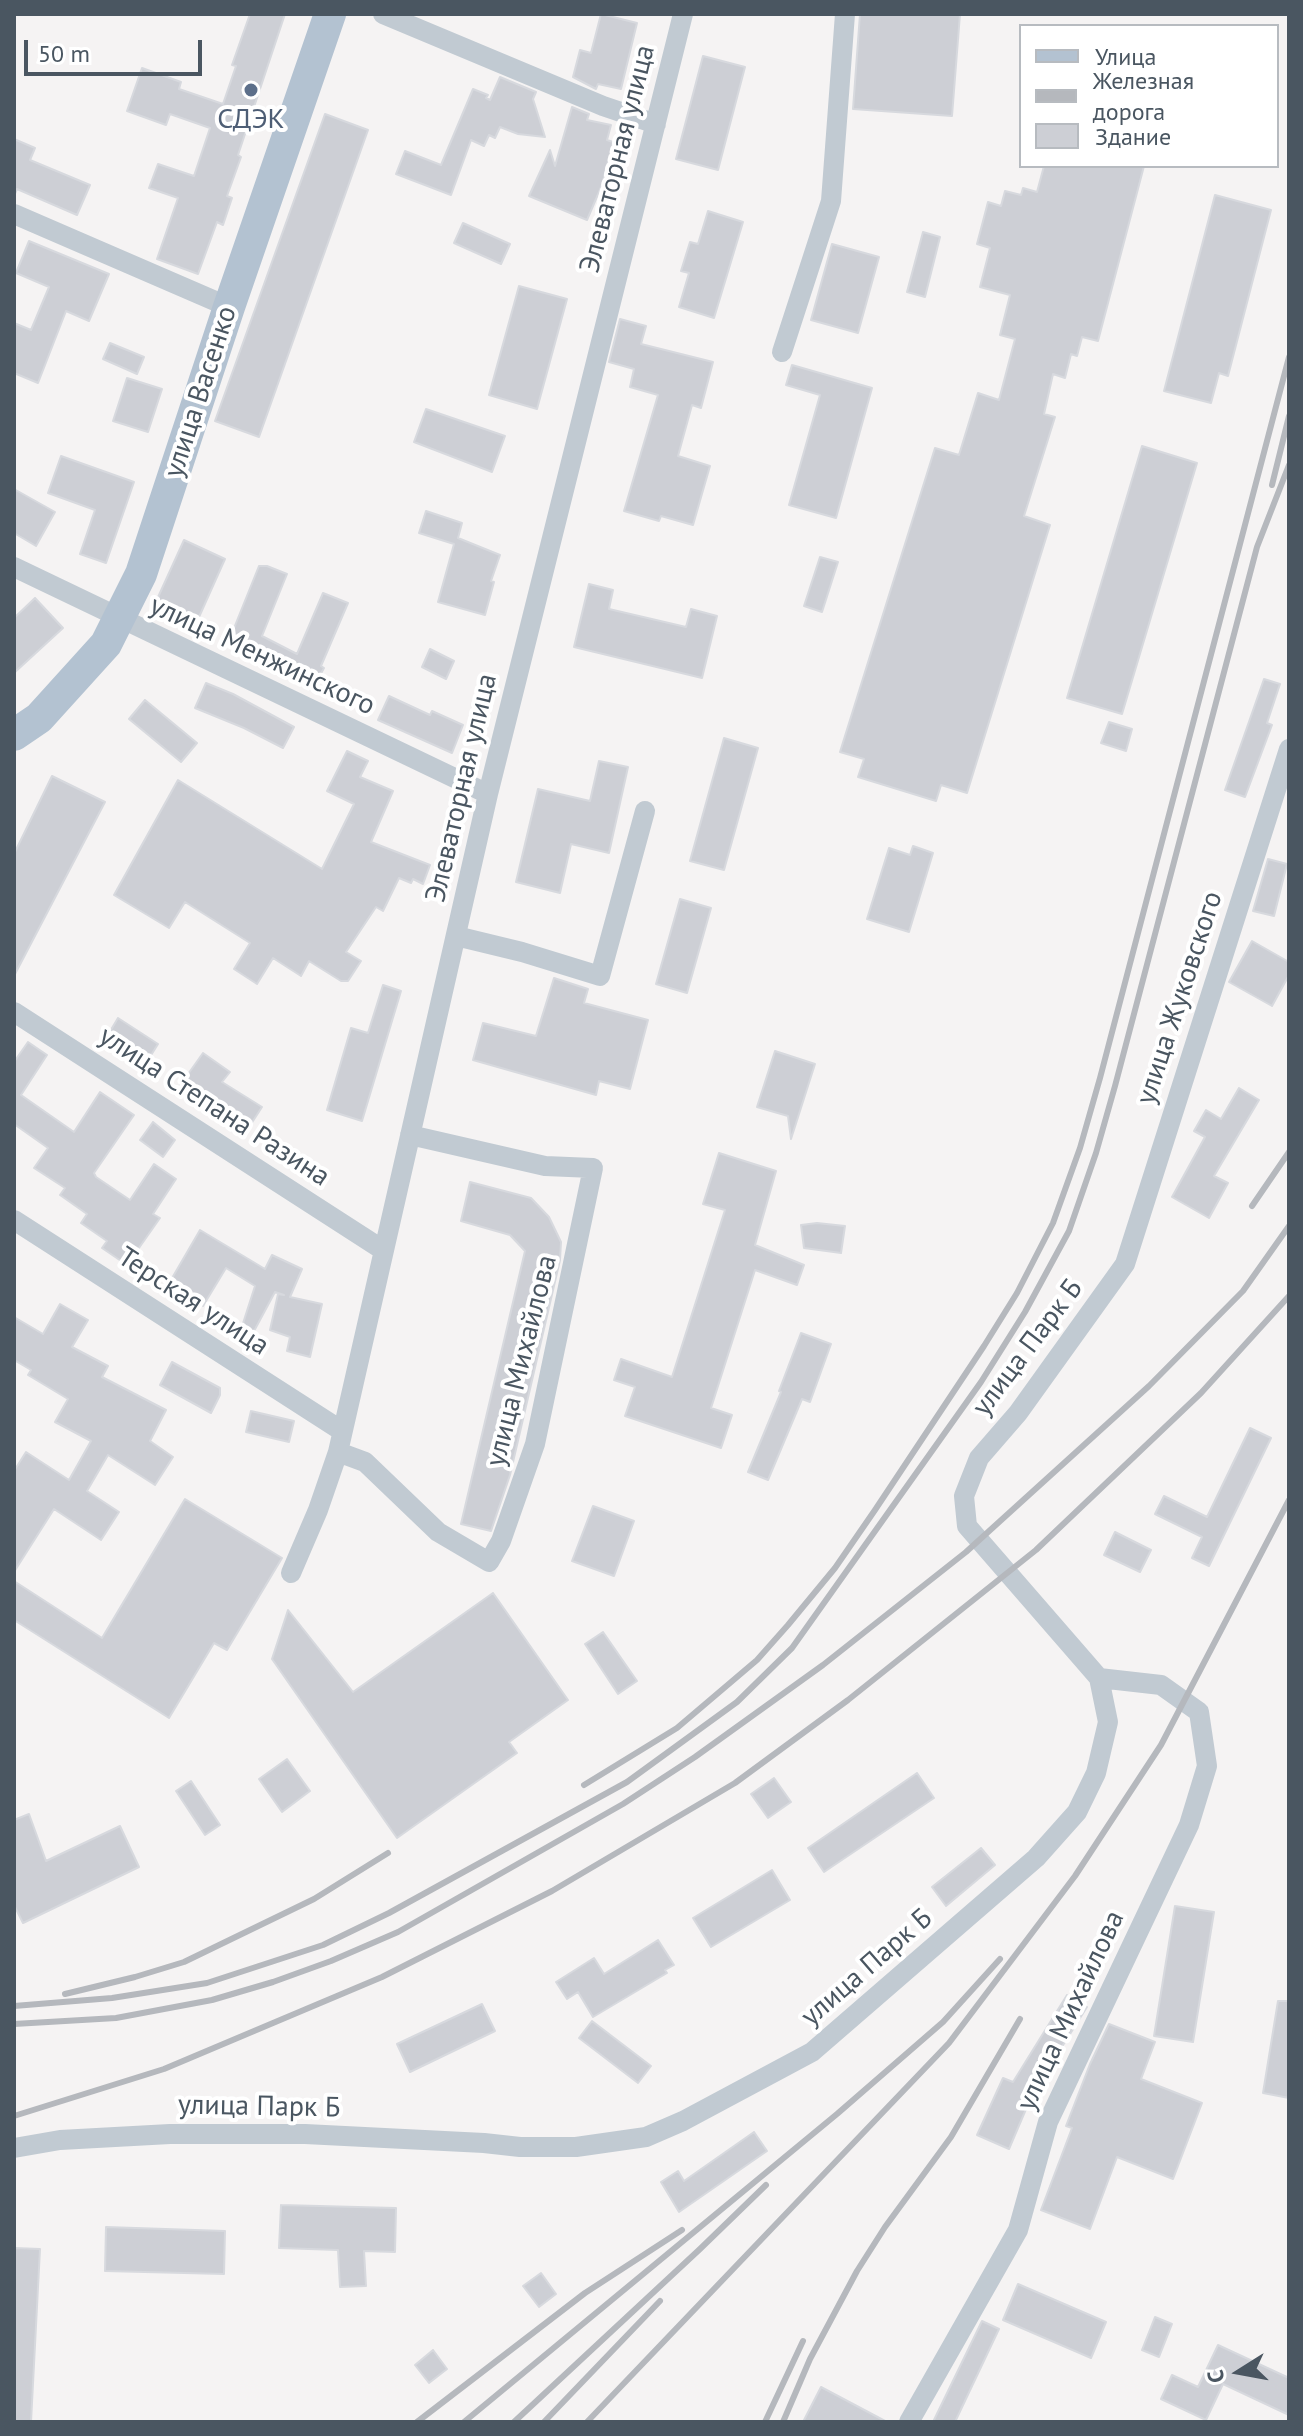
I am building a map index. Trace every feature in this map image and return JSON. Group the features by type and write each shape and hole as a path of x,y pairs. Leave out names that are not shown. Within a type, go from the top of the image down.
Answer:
{"main road":[{"name":"улица Васенко","path":"14,735 39,718 106,644 141,574 330,14"}],"street":[{"path":"383,14 603,106 656,124"},
{"name":"Элеваторная улица","path":"291,1573 338,1452 488,794 683,14"},
{"path":"782,352 831,201 845,14"},
{"path":"14,214 229,307"},
{"name":"улица Менжинского","path":"14,567 488,794"},
{"name":"улица Жуковского","path":"1125,1264 1289,749"},
{"path":"456,936 600,976 645,811"},
{"name":"улица Степана Разина","path":"14,1012 383,1250"},
{"name":"улица Михайлова","path":"338,1452 365,1462 438,1532 489,1562 501,1541 535,1444 593,1168 545,1166 410,1135"},
{"name":"Терская улица","path":"14,1220 342,1431"},
{"name":"улица Парк Б","path":"14,2148 60,2140 170,2134 305,2134 520,2147 576,2147 646,2137 683,2121 812,2052 1036,1858 1077,1812 1096,1773 1108,1722 1099,1678 967,1526 964,1496 979,1458 1018,1413 1125,1264"},
{"name":"улица Михайлова","path":"909,2422 1018,2230 1048,2122 1189,1825 1207,1766 1199,1712 1161,1685 1099,1678"}],"building":[{"path":"250,14 285,14 238,155 241,157 227,196 232,198 223,225 217,222 198,274 157,259 178,198 149,188 158,164 194,176 210,128 170,114 166,125 127,111 142,68 181,82 179,89 223,104 236,66 232,65"},
{"path":"601,14 637,23 621,89 598,84 596,89 573,77 580,50 591,53"},
{"path":"860,14 960,14 952,116 853,109"},
{"path":"703,56 745,67 718,170 676,159"},
{"path":"500,77 536,92 533,99 545,137 518,134 500,127 495,138 489,135 484,146 471,140 451,195 396,174 405,151 441,165 473,89 488,95 486,98 490,100"},
{"path":"572,107 589,114 587,120 611,125 607,140 613,142 602,185 587,220 529,196 550,150 555,166"},
{"path":"325,114 368,130 259,437 215,421"},
{"path":"14,139 35,148 30,160 90,185 77,215 17,189 14,196"},
{"path":"1043,168 1143,168 1098,341 1082,337 1077,356 1071,354 1065,378 1053,374 1044,414 1055,417 1024,516 1050,525 967,793 941,785 936,801 858,777 864,759 840,752 935,448 959,455 978,393 999,400 1015,339 1000,335 1010,295 980,287 990,248 977,244 988,202 1001,206 1005,191 1021,195 1023,188 1037,192"},
{"path":"1215,195 1271,210 1228,376 1219,373 1211,403 1164,391"},
{"path":"708,211 743,222 714,318 679,307 689,273 681,271 690,242 698,244"},
{"path":"463,223 510,244 501,264 454,243"},
{"path":"923,232 940,237 925,297 907,292"},
{"path":"29,241 109,274 89,321 66,311 38,383 14,373 14,323 31,330 49,287 16,273"},
{"path":"832,244 879,257 858,333 811,320"},
{"path":"519,286 567,299 537,409 489,395"},
{"path":"620,319 646,326 641,344 713,362 701,408 692,405 678,456 710,466 693,525 661,516 659,521 624,511 658,395 630,387 634,369 609,362"},
{"path":"110,343 144,357 137,374 103,359"},
{"path":"792,365 872,388 836,518 789,505 820,395 786,385"},
{"path":"127,378 162,389 148,432 113,421"},
{"path":"426,409 505,436 492,472 414,442"},
{"path":"1142,446 1197,463 1122,714 1067,698"},
{"path":"61,456 134,482 106,563 80,554 95,510 48,493"},
{"path":"14,489 55,512 36,546 14,533"},
{"path":"426,511 462,523 458,538 500,555 491,581 494,582 485,615 438,602 454,544 419,533"},
{"path":"184,540 225,559 195,626 154,606"},
{"path":"820,557 838,562 822,612 804,606"},
{"path":"259,566 287,574 262,636 297,654 323,593 348,603 321,666 324,668 312,690 279,672 281,668 228,643"},
{"path":"589,584 613,590 609,609 686,627 691,609 717,616 702,678 574,647"},
{"path":"35,598 63,628 14,673 14,618"},
{"path":"430,649 454,661 446,679 422,667"},
{"path":"1264,679 1280,684 1267,723 1272,725 1245,797 1225,790"},
{"path":"206,683 294,727 283,748 195,708"},
{"path":"389,696 430,715 432,711 463,725 452,753 378,720"},
{"path":"145,700 197,743 181,762 129,719"},
{"path":"1109,722 1132,729 1126,751 1101,743"},
{"path":"724,738 758,748 724,870 690,861"},
{"path":"347,751 368,761 360,777 393,791 371,842 430,865 423,884 413,879 411,883 399,878 383,911 376,907 346,952 361,961 348,981 341,981 309,961 301,976 273,958 257,984 234,969 250,943 185,902 169,928 114,895 178,780 322,869 354,804 327,791"},
{"path":"599,761 628,767 609,853 571,844 560,893 516,882 538,789 590,801"},
{"path":"52,776 105,802 14,976 14,854"},
{"path":"913,846 933,853 909,932 867,919 889,848 910,855"},
{"path":"1268,859 1287,864 1274,916 1253,911"},
{"path":"680,899 711,908 687,993 656,984"},
{"path":"1252,941 1289,962 1289,975 1272,1006 1229,982"},
{"path":"554,978 588,989 584,1003 648,1020 630,1089 599,1081 596,1095 473,1060 483,1023 536,1036"},
{"path":"383,985 401,991 362,1121 327,1110 351,1028 368,1033"},
{"path":"118,1018 158,1044 143,1068 103,1043"},
{"path":"28,1042 47,1055 21,1095 74,1132 100,1092 134,1115 94,1173 96,1177 130,1200 154,1164 176,1179 153,1214 160,1218 127,1265 102,1248 107,1241 81,1223 87,1214 60,1195 65,1188 34,1168 48,1148 14,1124 14,1062"},
{"path":"775,1051 815,1064 791,1139 788,1116 757,1107"},
{"path":"203,1053 230,1072 222,1082 262,1107 242,1138 176,1091"},
{"path":"1239,1088 1259,1100 1214,1176 1228,1183 1209,1218 1172,1197 1205,1137 1194,1131 1206,1110 1221,1119"},
{"path":"153,1122 175,1140 163,1157 140,1140"},
{"path":"719,1153 776,1171 755,1245 804,1265 797,1285 755,1270 711,1408 732,1415 721,1448 625,1416 635,1387 614,1380 621,1359 672,1377 725,1210 703,1204"},
{"path":"470,1182 531,1198 549,1217 561,1242 560,1260 510,1475 491,1531 461,1524 525,1251 510,1235 461,1221"},
{"path":"801,1225 845,1226 841,1253 804,1248"},
{"path":"200,1230 265,1269 272,1255 302,1269 290,1297 322,1304 310,1357 287,1351 290,1337 270,1330 278,1294 284,1295 275,1292 246,1346 237,1342 255,1286 226,1268 203,1306 168,1285"},
{"path":"60,1304 88,1320 72,1347 108,1366 102,1377 166,1410 150,1441 173,1457 155,1485 108,1455 87,1491 119,1512 101,1540 54,1509 14,1572 14,1471 26,1452 69,1480 91,1441 55,1422 68,1399 28,1375 31,1370 14,1360 14,1317 43,1334"},
{"path":"801,1333 831,1344 810,1402 802,1399 768,1480 748,1472"},
{"path":"172,1362 220,1388 211,1413 160,1385"},
{"path":"251,1411 294,1421 289,1442 246,1432"},
{"path":"1250,1428 1271,1438 1209,1566 1192,1558 1202,1537 1155,1514 1164,1496 1207,1517"},
{"path":"185,1499 282,1558 227,1650 214,1643 169,1718 14,1620 14,1581 102,1638"},
{"path":"593,1506 634,1521 614,1576 572,1561"},
{"path":"1115,1532 1151,1550 1140,1572 1104,1555"},
{"path":"493,1593 568,1700 509,1742 517,1753 397,1838 272,1659 288,1610 353,1692"},
{"path":"603,1632 637,1681 618,1694 585,1644"},
{"path":"287,1759 310,1791 282,1812 259,1779"},
{"path":"917,1773 934,1798 824,1872 808,1848"},
{"path":"774,1778 791,1802 768,1818 751,1794"},
{"path":"191,1781 220,1825 205,1835 176,1791"},
{"path":"29,1814 46,1861 120,1826 139,1867 23,1923 14,1905 14,1820"},
{"path":"981,1848 995,1865 946,1906 932,1887"},
{"path":"772,1870 790,1900 711,1947 693,1918"},
{"path":"1175,1906 1214,1912 1193,2042 1154,2036"},
{"path":"658,1940 674,1965 665,1970 667,1973 593,2017 578,1992 567,1999 556,1982 594,1958 604,1974"},
{"path":"1067,1995 1087,2007 1048,2069 1044,2067 1009,2149 977,2135 1003,2078 1013,2082"},
{"path":"1278,2001 1289,2001 1289,2098 1263,2093"},
{"path":"482,2004 495,2031 410,2072 397,2044"},
{"path":"592,2021 651,2066 638,2083 579,2038"},
{"path":"1109,2024 1155,2042 1141,2079 1202,2103 1173,2179 1117,2157 1090,2229 1041,2210 1072,2128 1066,2126"},
{"path":"754,2132 767,2151 679,2212 661,2182 678,2171 684,2181"},
{"path":"281,2205 396,2208 395,2252 364,2251 366,2286 340,2287 338,2250 279,2248"},
{"path":"106,2227 225,2231 224,2274 105,2271"},
{"path":"14,2248 40,2249 31,2422 14,2422"},
{"path":"541,2273 556,2294 539,2307 523,2286"},
{"path":"1018,2284 1106,2322 1091,2358 1003,2320"},
{"path":"1155,2317 1172,2324 1159,2357 1142,2350"},
{"path":"982,2321 999,2329 955,2422 933,2422"},
{"path":"1218,2345 1289,2378 1289,2415 1223,2384 1206,2420 1161,2399 1172,2375 1198,2387"},
{"path":"433,2350 447,2369 429,2383 415,2365"},
{"path":"821,2387 887,2422 803,2422"}],"railway":[{"path":"584,1785 677,1728 757,1660 788,1625 835,1568 984,1346 1017,1293 1053,1223 1080,1148 1100,1078 1289,357"},
{"path":"1272,485 1289,416"},
{"path":"14,2006 112,1998 207,1983 323,1945 389,1913 627,1782 737,1702 792,1648 981,1382 1025,1312 1069,1231 1115,1086 1257,547 1289,465"},
{"path":"1252,1206 1289,1152"},
{"path":"14,2024 116,2018 212,2000 273,1982 398,1932 623,1804 695,1757 823,1665 966,1552 1149,1386 1243,1291 1289,1226"},
{"path":"14,2116 164,2069 382,1977 552,1891 735,1783 848,1700 1036,1550 1201,1393 1289,1296"},
{"path":"587,2422 949,2043 1075,1876 1161,1745 1289,1500"},
{"path":"65,1994 184,1962 314,1899 388,1853"},
{"path":"464,2422 837,2114 943,2022 1000,1959"},
{"path":"783,2422 810,2359 857,2271 951,2137 1020,2019"},
{"path":"514,2422 766,2185"},
{"path":"417,2422 585,2293 682,2230"},
{"path":"544,2422 660,2301"},
{"path":"765,2422 803,2341"}],"place":[{"name":"СДЭК","path":"251,90"}]}
